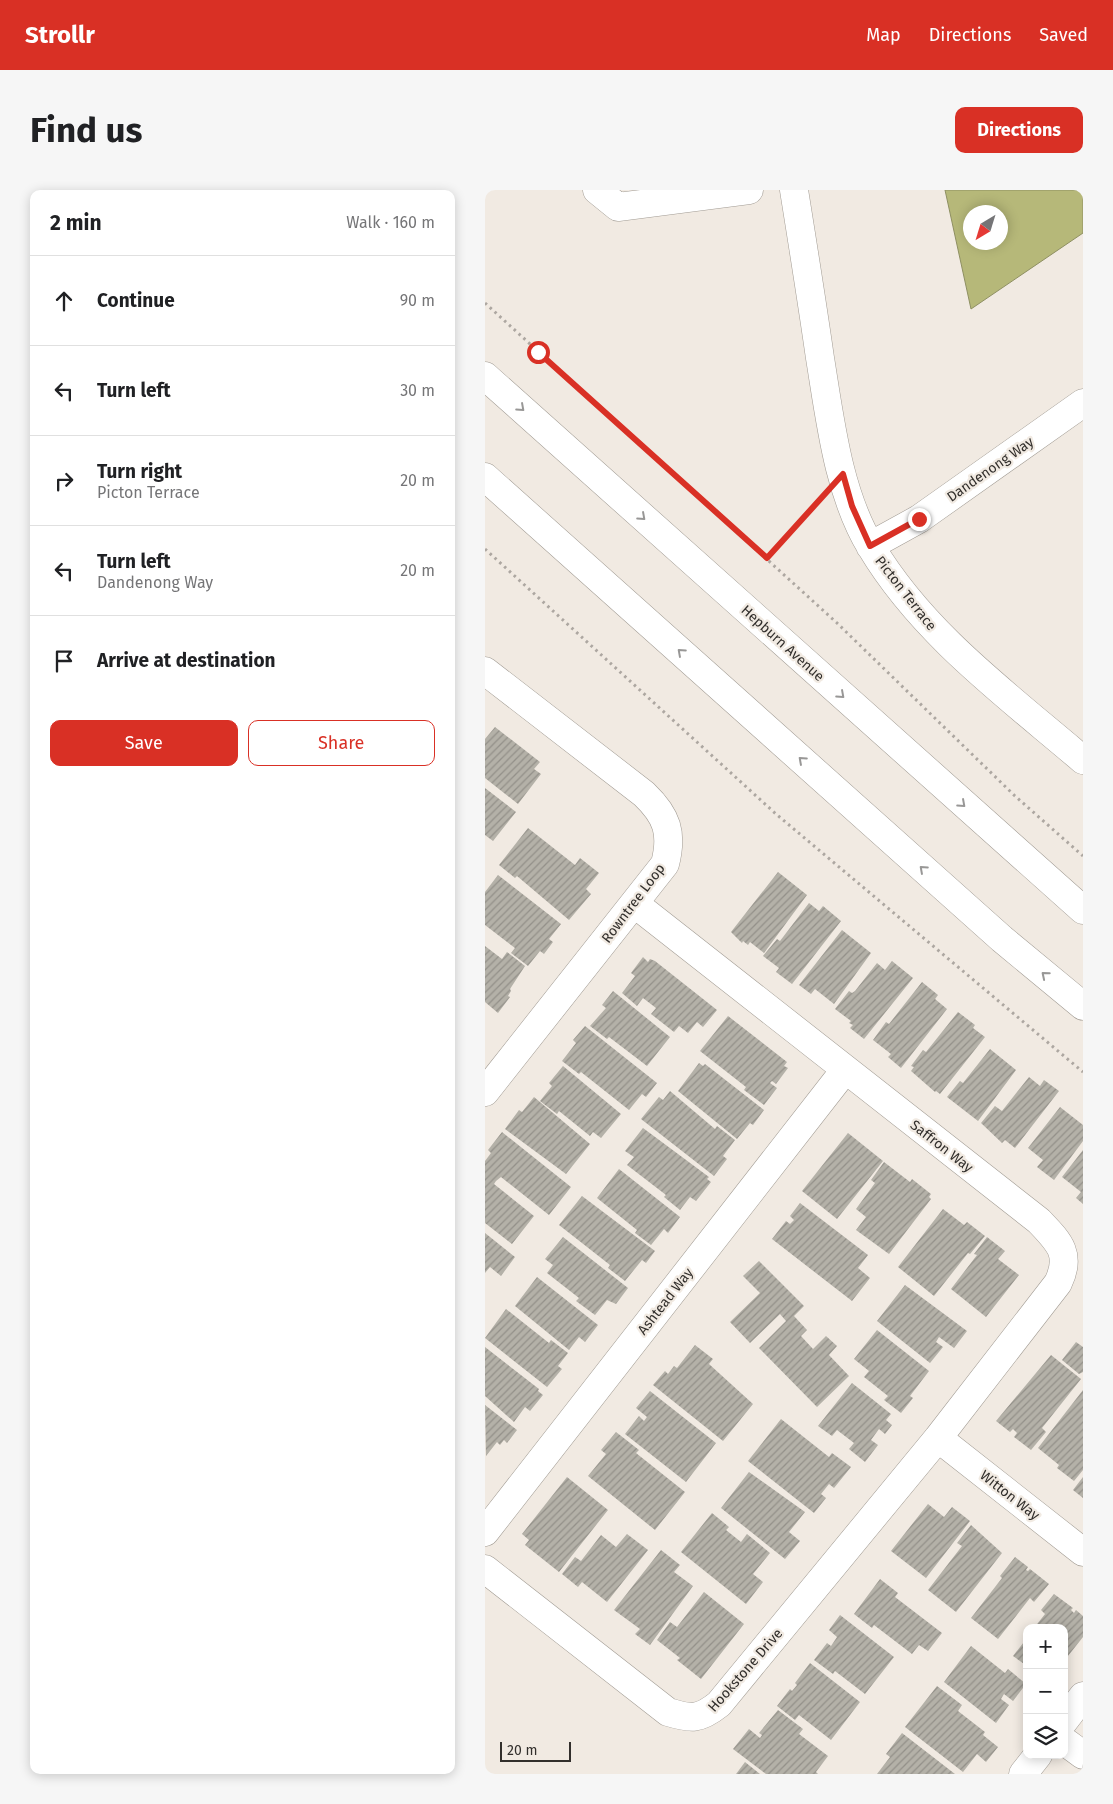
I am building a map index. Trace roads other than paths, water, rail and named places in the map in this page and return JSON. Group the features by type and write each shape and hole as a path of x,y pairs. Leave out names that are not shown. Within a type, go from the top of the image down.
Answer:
{"street":[{"path":"597,190 618,207 749,190"},
{"name":"Picton Terrace","path":"794,190 830,420 852,506 870,546 899,589 944,640 1083,760"},
{"name":"Hepburn Avenue","path":"485,376 1083,910"},
{"name":"Dandenong Way","path":"870,546 919,519 1083,403"},
{"path":"485,477 1002,940 1083,1006"},
{"name":"Rowntree Loop","path":"485,671 659,807 667,826 670,846 665,864 635,904 485,1092"},
{"name":"Saffron Way","path":"635,904 1039,1221 1054,1237 1063,1251 1065,1269 1058,1283 938,1438"},
{"name":"Ashtead Way","path":"485,1532 845,1070"},
{"name":"Witton Way","path":"938,1438 1083,1552"},
{"name":"Hookstone Drive","path":"485,1569 668,1712 688,1718 705,1715 719,1704 938,1438"},
{"path":"1068,1716 1083,1696"},
{"path":"1068,1744 1083,1755"},
{"path":"1023,1774 1034,1759"}]}
